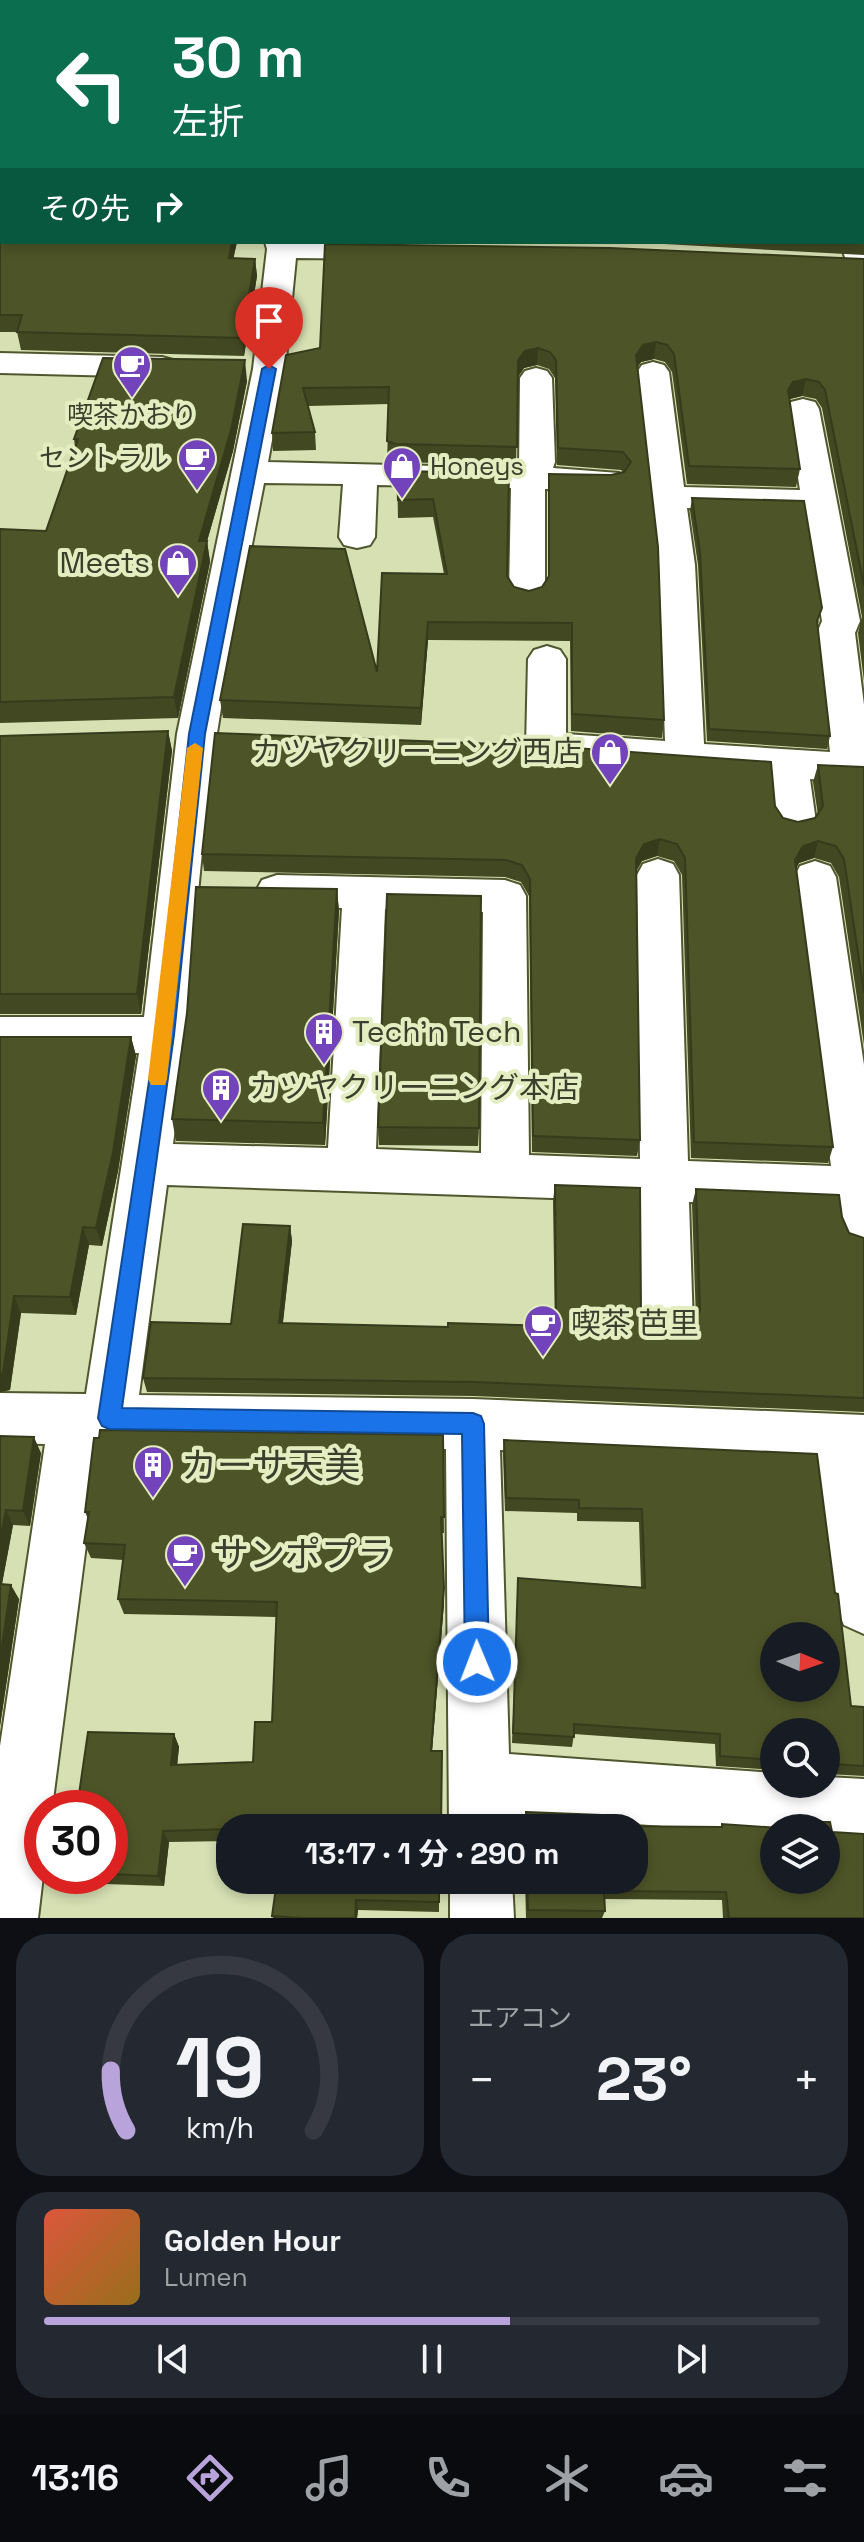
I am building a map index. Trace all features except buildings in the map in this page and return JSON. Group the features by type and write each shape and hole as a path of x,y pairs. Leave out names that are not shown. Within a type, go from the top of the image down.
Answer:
{"street":[{"path":"6,1918 92,1418 144,1164 165,1035 210,890 197,735 250,472 253,369 281,246 407,251"},
{"path":"829,263 860,261"},
{"path":"0,363 190,367"},
{"path":"653,372 677,565 685,755"},
{"path":"527,594 528,488 538,462 536,378"},
{"path":"547,659 530,746 858,769 836,633 841,621 803,409"},
{"path":"250,472 609,480"},
{"path":"357,537 361,474"},
{"path":"669,497 820,501"},
{"path":"788,762 795,822"},
{"path":"658,875 667,1326"},
{"path":"144,1164 663,1182 861,1210 815,877"},
{"path":"210,890 505,896 505,1177"},
{"path":"351,1169 364,893"},
{"path":"0,1035 165,1035"},
{"path":"0,1418 473,1424 850,1441 864,1605"},
{"path":"473,1424 480,1805 864,1810"},
{"path":"481,1894 482,1918"}],"slow traffic":[{"path":"158,1079 195,748"}],"place":[{"name":"喫茶かおり","path":"132,399"},
{"name":"セントラル","path":"197,492"},
{"name":"Honeys","path":"402,500"},
{"name":"Meets","path":"178,597"},
{"name":"カツヤクリーニング西店","path":"610,786"},
{"name":"Tech'n Tech","path":"324,1066"},
{"name":"カツヤクリーニング本店","path":"221,1122"},
{"name":"喫茶 芭里","path":"543,1358"},
{"name":"カーサ天美","path":"153,1499"},
{"name":"サンポプラ","path":"185,1588"}],"route":[{"path":"269,369 197,734 176,907 165,1035 109,1418 473,1424 477,1662"}]}
